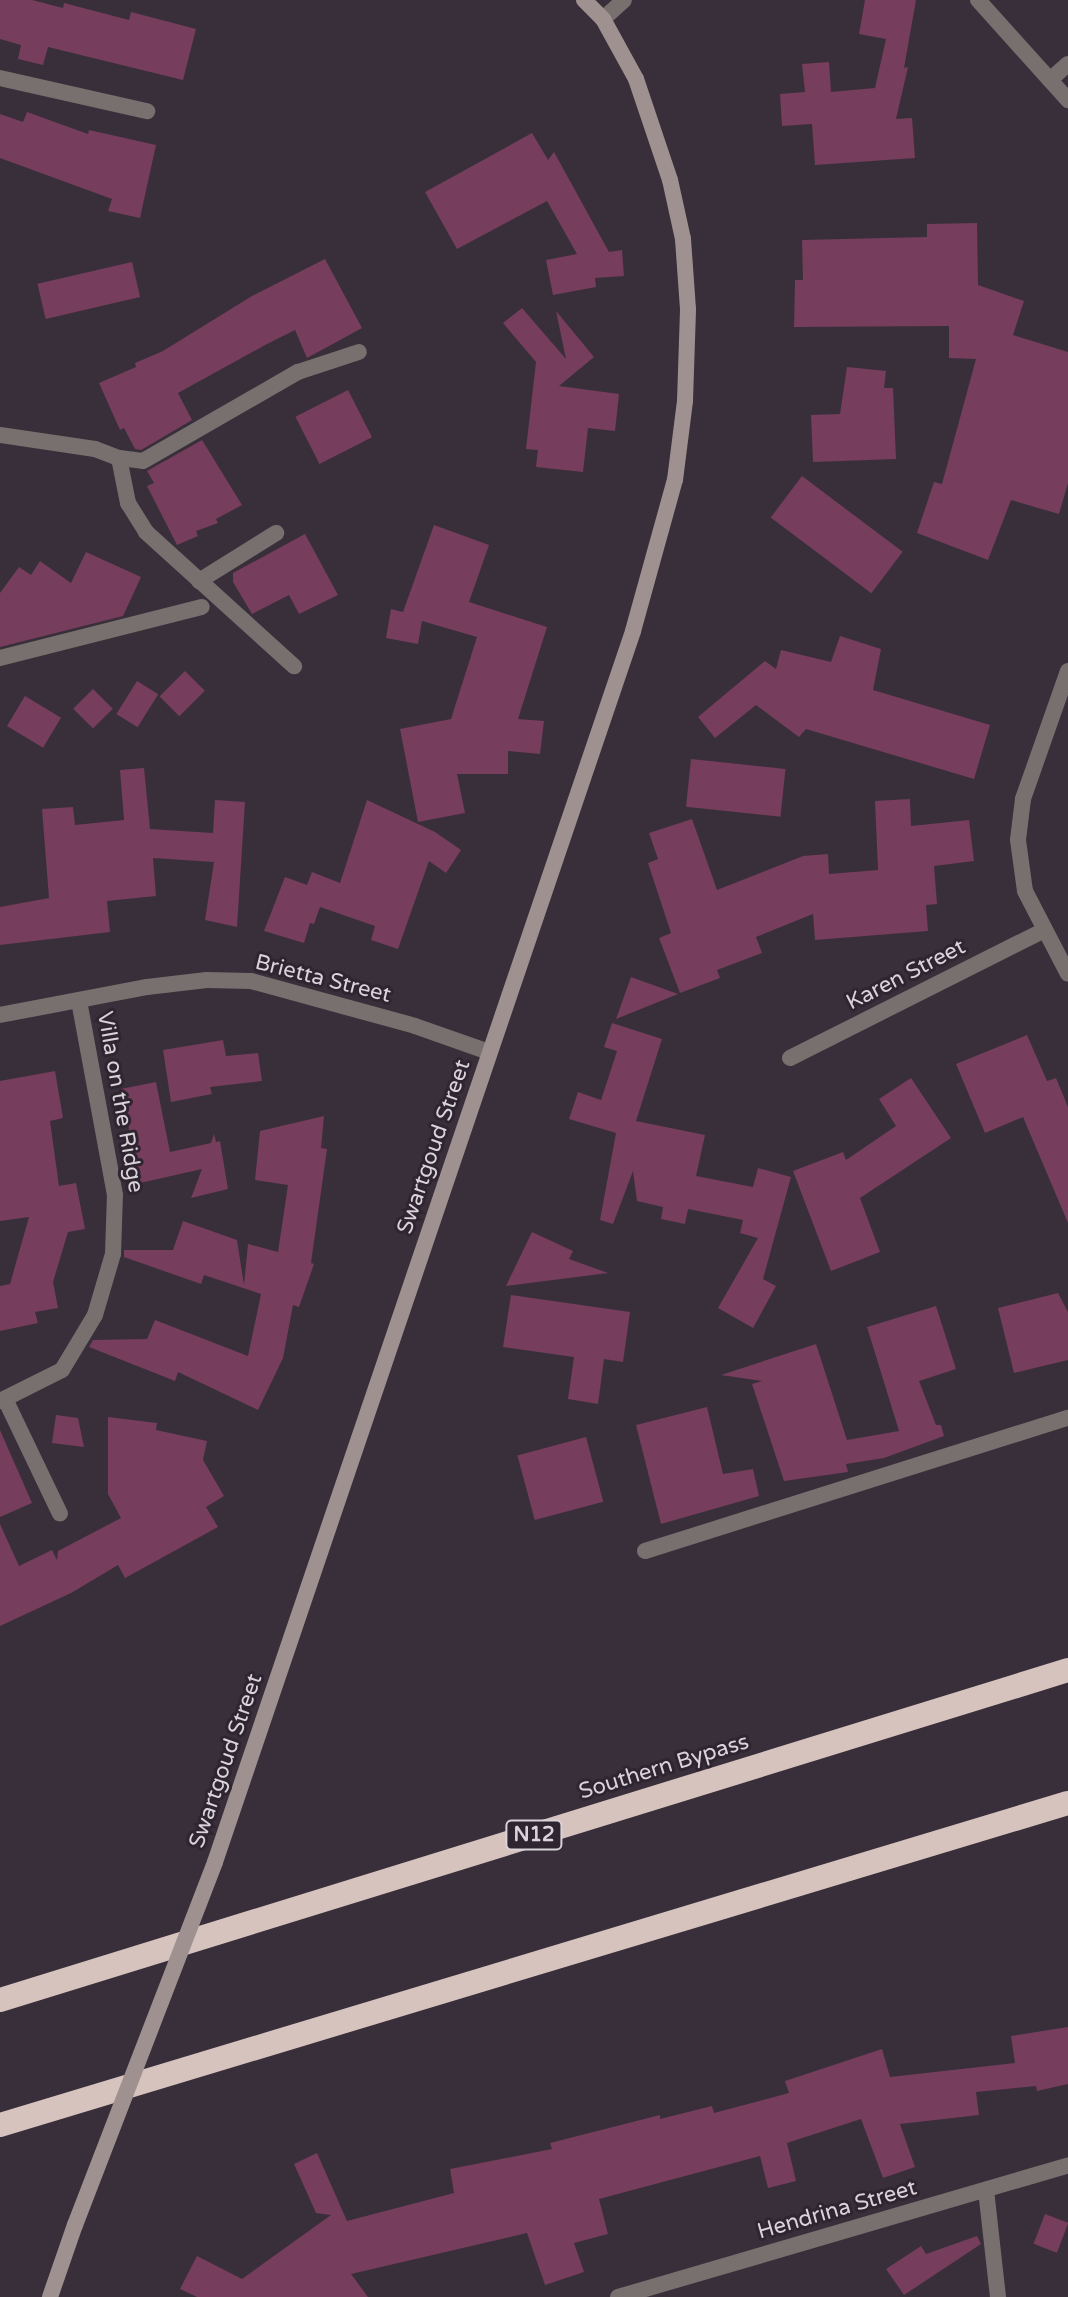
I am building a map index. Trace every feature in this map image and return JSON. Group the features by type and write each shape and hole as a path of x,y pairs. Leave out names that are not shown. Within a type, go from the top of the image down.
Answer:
{"highway":[{"name":"Southern Bypass","path":"0,2000 1068,1670"},
{"path":"0,2125 1068,1803"}],"street":[{"name":"Swartgoud Street","path":"50,2297 215,1862 655,561 675,480 685,401 688,309 683,239 673,195 636,79 603,19 584,0"},
{"path":"603,19 624,0"},
{"path":"978,0 1068,100"},
{"path":"1050,80 1068,64"},
{"path":"0,78 147,111"},
{"path":"0,435 95,449 119,458 143,461 298,372 359,352"},
{"path":"119,458 128,503 146,532 294,666"},
{"path":"199,581 276,533"},
{"path":"0,658 202,607"},
{"path":"1068,671 1018,818 1018,864 1025,891 1042,931 1068,974"},
{"name":"Karen Street","path":"790,1058 1042,931"},
{"name":"Brietta Street","path":"0,1015 147,987 207,980 251,981 415,1026 489,1052"},
{"name":"Villa on the Ridge","path":"3,1400 62,1370 95,1315 113,1254 115,1195 79,1000"},
{"path":"3,1400 60,1514"},
{"path":"645,1551 1068,1418"},
{"name":"Hendrina Street","path":"618,2297 1068,2165"},
{"path":"986,2190 998,2297"}],"building":[{"path":"0,0 32,0 63,8 64,3 129,20 131,12 196,29 183,80 48,47 43,65 18,59 21,45 0,39"},
{"path":"865,0 916,0 904,68 908,67 896,119 912,118 915,158 815,165 812,124 782,126 780,94 805,92 802,64 829,62 831,92 875,88 886,39 859,34"},
{"path":"27,112 88,134 89,130 156,145 140,218 108,211 112,199 0,158 0,114 23,122"},
{"path":"532,133 548,160 554,152 609,252 622,250 624,276 595,278 596,287 553,295 546,260 577,254 547,201 457,249 425,192"},
{"path":"977,223 978,285 1024,301 1013,335 1068,352 1068,483 1059,514 1011,500 988,560 917,533 934,482 942,484 976,359 949,358 949,326 794,327 795,280 803,280 802,240 927,237 927,224"},
{"path":"325,259 362,328 307,358 295,330 267,344 178,393 192,420 141,450 135,449 124,428 120,430 99,383 136,367 135,363 163,351 252,296"},
{"path":"132,262 140,297 46,319 37,284"},
{"path":"522,308 566,359 556,311 594,357 559,386 619,394 615,431 588,428 583,472 536,467 538,450 526,449 536,362 503,323"},
{"path":"847,367 886,371 884,388 893,388 896,459 813,462 811,415 840,414"},
{"path":"348,390 372,437 319,464 295,417"},
{"path":"202,440 242,505 216,519 218,523 196,531 198,536 177,545 147,486 154,483 147,471"},
{"path":"802,476 903,552 871,593 771,518"},
{"path":"434,525 489,545 469,602 547,627 518,719 544,721 540,754 508,751 508,774 457,774 465,813 418,822 400,729 451,719 477,637 422,621 418,644 386,638 391,609 403,612"},
{"path":"305,534 338,595 299,614 289,595 252,614 233,582 233,573"},
{"path":"86,552 141,577 123,616 0,647 0,593 19,567 31,575 40,561 71,583"},
{"path":"840,636 881,649 873,690 990,725 974,779 806,729 799,737 756,705 715,738 698,717 765,661 776,669 781,650 831,662"},
{"path":"185,671 205,691 179,716 160,696"},
{"path":"137,681 158,694 138,727 116,714"},
{"path":"93,689 113,709 93,729 73,709"},
{"path":"25,696 61,718 43,748 7,726"},
{"path":"691,759 785,769 780,817 686,807"},
{"path":"144,768 150,829 213,833 215,800 245,802 237,927 205,920 214,862 153,858 156,896 107,901 110,932 0,945 0,907 49,898 42,809 73,807 75,825 124,820 120,770"},
{"path":"910,799 911,826 969,820 974,861 934,866 937,904 926,905 928,931 815,940 813,914 756,937 762,953 717,970 720,978 680,993 659,938 671,933 648,863 658,859 649,833 692,819 717,890 803,856 828,854 829,874 878,870 875,801"},
{"path":"367,800 435,832 461,850 446,873 429,861 398,949 371,940 375,926 320,907 314,924 310,923 304,943 264,931 285,877 307,885 312,872 340,883"},
{"path":"631,977 678,994 616,1019"},
{"path":"612,1023 662,1039 636,1121 705,1135 696,1176 753,1187 758,1168 791,1177 763,1279 776,1286 753,1328 718,1308 758,1238 740,1233 743,1220 688,1209 685,1224 661,1219 663,1207 637,1201 633,1171 613,1224 600,1220 616,1133 569,1119 578,1092 601,1100 617,1051 604,1047"},
{"path":"1027,1035 1047,1081 1056,1078 1068,1107 1068,1223 1023,1117 985,1133 956,1064"},
{"path":"223,1040 226,1056 258,1053 262,1081 210,1087 212,1094 171,1102 163,1050"},
{"path":"55,1071 63,1118 50,1121 59,1186 76,1183 85,1229 68,1232 53,1282 58,1308 35,1312 38,1323 0,1331 0,1286 10,1284 29,1217 0,1221 0,1081"},
{"path":"911,1078 951,1138 860,1198 880,1252 831,1271 793,1171 843,1152 846,1160 896,1126 879,1099"},
{"path":"156,1082 170,1152 211,1143 214,1134 216,1142 220,1141 228,1189 191,1198 202,1169 140,1183 121,1089"},
{"path":"324,1116 321,1148 327,1149 311,1263 314,1264 299,1307 293,1305 283,1358 258,1410 178,1372 175,1381 89,1347 93,1340 147,1339 155,1320 248,1356 261,1294 204,1275 201,1284 124,1257 124,1250 173,1250 183,1221 237,1240 244,1285 248,1244 278,1252 288,1185 255,1180 260,1131"},
{"path":"532,1232 573,1251 569,1259 608,1273 506,1286"},
{"path":"1058,1293 1068,1312 1068,1360 1014,1373 998,1308"},
{"path":"511,1295 630,1312 623,1362 604,1359 598,1404 568,1399 574,1357 503,1347"},
{"path":"936,1306 956,1369 919,1381 936,1425 941,1425 944,1436 884,1458 846,1464 848,1472 784,1481 752,1384 762,1381 721,1375 816,1344 847,1440 899,1431 867,1327"},
{"path":"707,1407 723,1474 753,1469 759,1496 661,1524 636,1425"},
{"path":"56,1415 78,1418 84,1447 52,1443"},
{"path":"108,1417 157,1423 156,1430 207,1441 203,1460 224,1496 206,1507 218,1527 125,1578 118,1565 71,1593 0,1626 0,1524 19,1566 52,1550 57,1560 58,1551 121,1518 108,1494"},
{"path":"0,1430 32,1503 0,1517"},
{"path":"586,1437 603,1502 535,1520 517,1455"},
{"path":"1068,2027 1068,2084 1037,2091 1036,2086 976,2092 979,2115 900,2124 915,2167 883,2178 861,2119 787,2143 796,2181 768,2188 760,2156 599,2199 608,2234 574,2243 584,2272 545,2285 527,2233 351,2274 368,2297 197,2297 180,2289 197,2256 242,2279 331,2215 316,2213 294,2164 317,2153 347,2221 454,2193 450,2169 552,2149 550,2143 660,2115 660,2119 712,2106 714,2113 789,2093 785,2081 882,2049 890,2077 1015,2063 1011,2036"},
{"path":"1045,2214 1068,2223 1057,2253 1034,2244"},
{"path":"977,2236 981,2244 904,2295 886,2269 921,2246 926,2254"}]}
